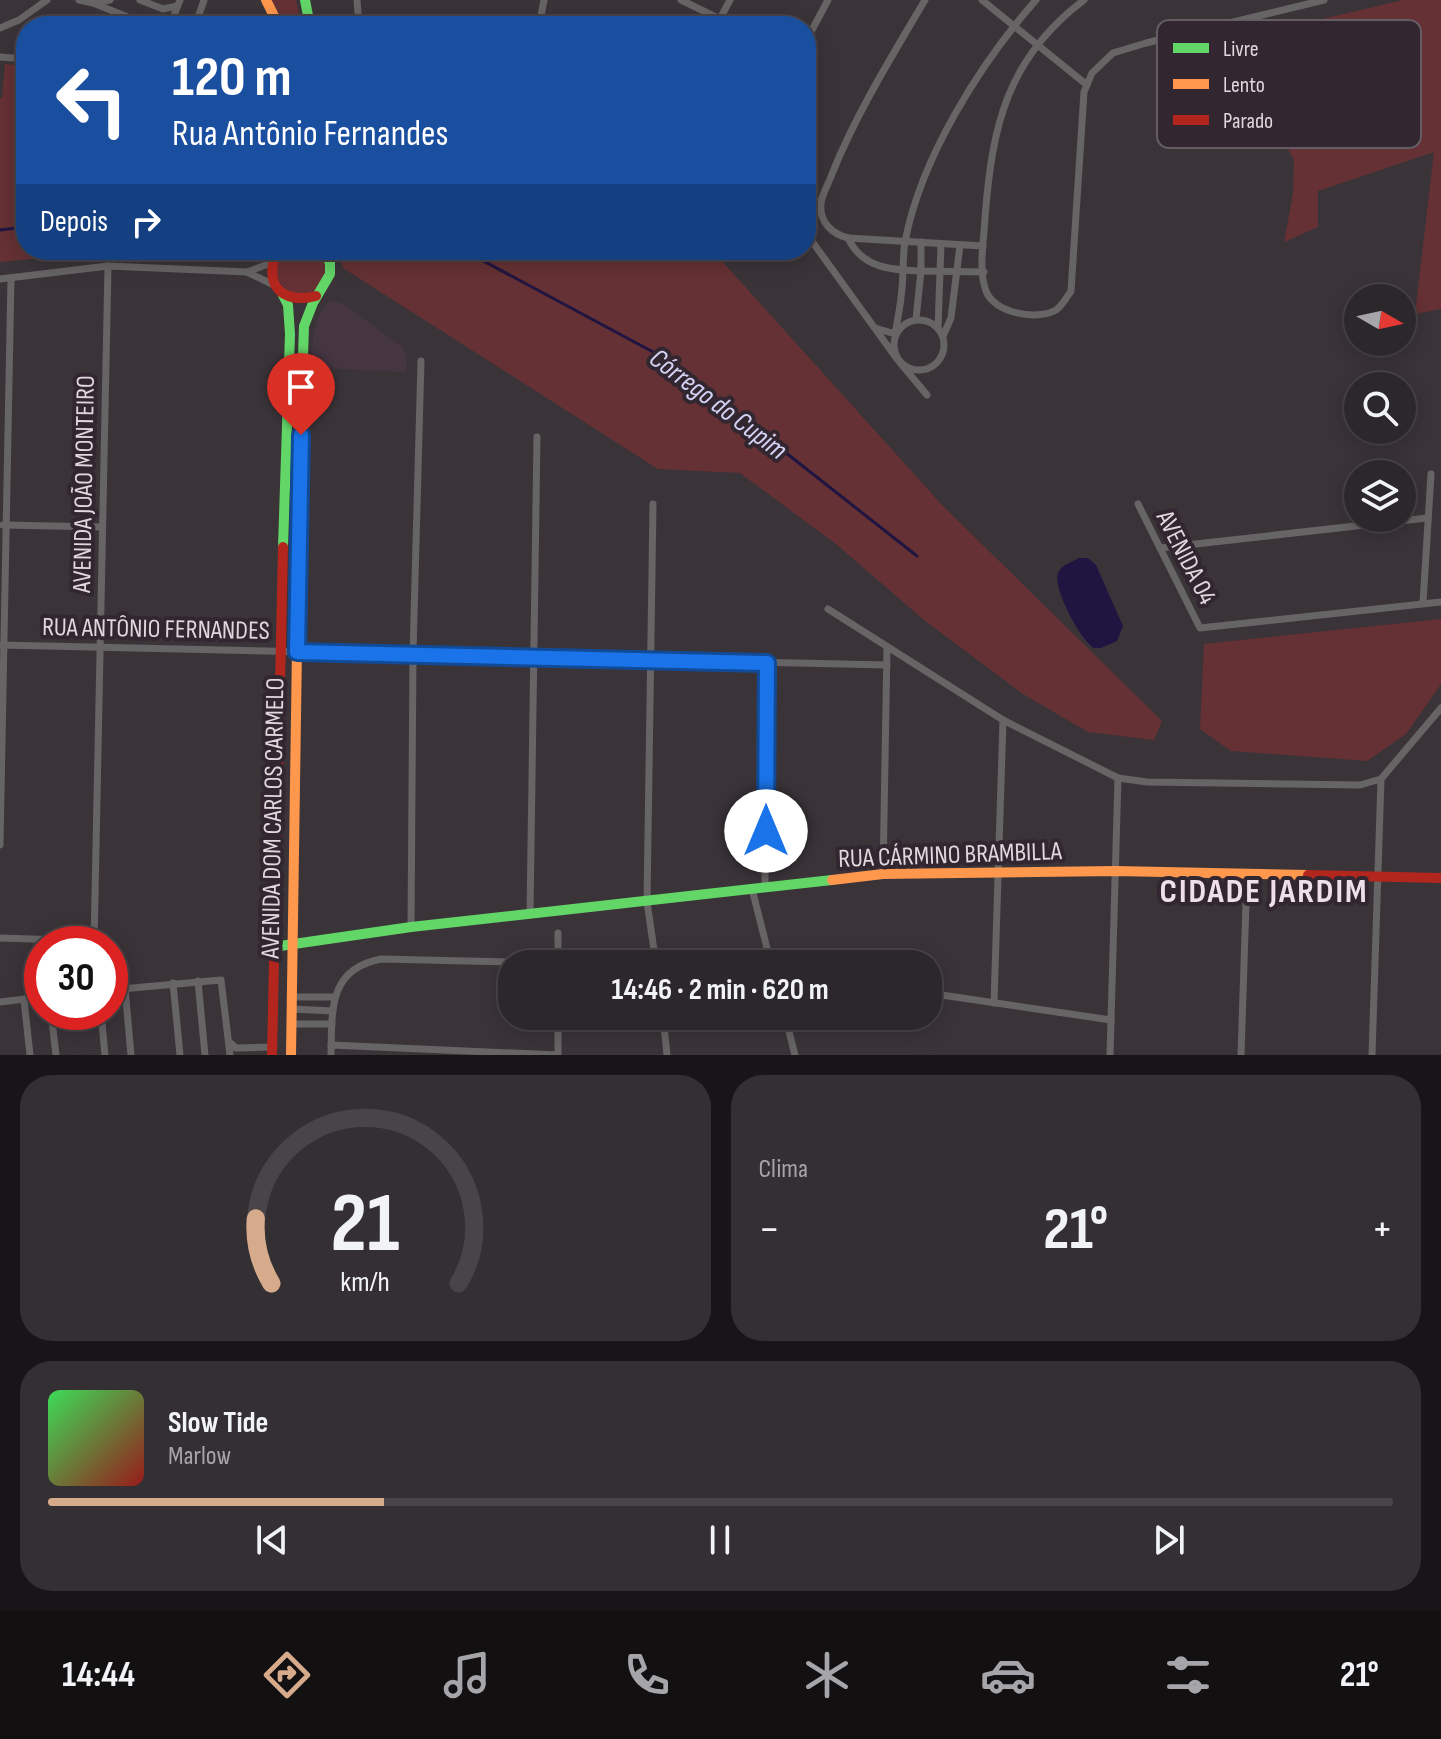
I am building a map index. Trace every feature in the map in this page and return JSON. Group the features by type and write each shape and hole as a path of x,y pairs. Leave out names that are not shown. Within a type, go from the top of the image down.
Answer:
{"street":[{"path":"25,16 47,0"},
{"path":"79,0 125,16"},
{"path":"93,3 110,0"},
{"path":"140,0 163,9 178,3"},
{"path":"681,0 708,16"},
{"path":"816,22 828,0"},
{"path":"925,0 840,155 821,202 822,218 835,234 848,238 983,246"},
{"path":"982,0 1087,85"},
{"path":"941,244 939,300 943,352 934,366 910,369 897,359 895,334 905,241 926,170 980,73 1036,0"},
{"path":"1084,0 1057,21 1026,58 1006,101 989,163 984,272 986,293 1000,308 1039,315 1057,309 1071,291 1084,92 1092,73 1113,53 1157,40"},
{"path":"1240,20 1318,1"},
{"path":"848,238 856,254 873,264 903,270 984,272"},
{"path":"916,319 921,242"},
{"path":"940,332 951,318 960,245"},
{"path":"816,247 897,359 927,395 922,383 926,369"},
{"path":"0,279 108,266 247,272 272,260"},
{"name":"AVENIDA DOM CARLOS CARMELO","path":"291,1055 304,326 317,296 326,287 330,276 329,260"},
{"name":"AVENIDA DOM CARLOS CARMELO","path":"271,263 270,275 288,305 290,334 279,651 272,1051"},
{"name":"AVENIDA JOÃO MONTEIRO","path":"94,926 108,266"},
{"path":"247,272 294,300 317,296"},
{"path":"0,845 2,525 11,278"},
{"path":"895,334 907,322 916,319 924,319 940,332"},
{"path":"875,328 895,334"},
{"path":"411,927 413,653 421,361"},
{"path":"530,914 537,437"},
{"path":"1431,474 1423,603 1441,602"},
{"path":"653,504 647,902 654,950"},
{"name":"AVENIDA 04","path":"1138,504 1200,628 1423,603"},
{"path":"1160,548 1427,518"},
{"path":"2,525 101,527"},
{"path":"828,609 1003,720 1118,778 1147,782 1360,785 1381,779 1441,708"},
{"name":"RUA ANTÔNIO FERNANDES","path":"2,645 887,665"},
{"path":"883,874 887,648"},
{"path":"765,887 767,663"},
{"path":"994,1003 1003,720"},
{"path":"1110,1055 1118,778"},
{"path":"1372,1055 1381,779"},
{"path":"277,783 295,782"},
{"name":"RUA CÁRMINO BRAMBILLA","path":"273,947 411,927 883,874 1116,871 1441,878"},
{"path":"1241,1055 1247,873"},
{"path":"752,889 767,950"},
{"path":"558,933 558,950"},
{"path":"0,938 24,939"},
{"path":"331,1055 334,997 349,970 364,962 381,959 498,962"},
{"path":"128,988 221,980 230,1055"},
{"path":"198,981 205,1055"},
{"path":"173,983 180,1055"},
{"path":"942,995 1111,1020"},
{"path":"292,997 334,997"},
{"path":"0,1002 24,1000"},
{"path":"292,1009 333,1011"},
{"path":"128,1022 131,1055"},
{"path":"291,1024 332,1024"},
{"path":"27,1030 30,1055"},
{"path":"53,1030 56,1055"},
{"path":"103,1030 105,1055"},
{"path":"331,1045 558,1055 558,1030"},
{"path":"664,1030 667,1055"},
{"path":"789,1030 795,1055"},
{"path":"229,1042 236,1048 272,1051"}],"shaded area":[{"path":"270,0 296,0 300,16 278,16"},
{"path":"1403,0 1441,0 1441,309 1416,314 1434,152 1318,191 1318,227 1284,242 1293,194 1294,160 1287,148 1421,148 1421,20 1318,20"},
{"path":"5,64 16,65 16,260 20,260 0,262 0,98"},
{"path":"277,260 324,260 328,271 317,288 309,294 300,295 284,287 276,270"},
{"path":"340,260 721,260 942,505 1162,721 1154,740 1088,732 1023,694 924,620 836,544 740,473 658,469 343,268"},
{"path":"333,301 344,304 402,347 407,356 406,372 311,368 313,336 318,318 325,305"},
{"path":"1079,558 1088,558 1096,565 1123,626 1117,641 1101,648 1094,648 1082,635 1059,590 1059,570"},
{"path":"1441,619 1441,684 1406,734 1367,761 1231,751 1200,729 1204,644"}],"waterway":[{"name":"Córrego do Cupim","path":"0,230 16,228"},
{"name":"Córrego do Cupim","path":"482,260 668,360 917,556"}],"traffic: fast":[{"path":"305,0 308,16"},
{"path":"300,445 304,326 330,274 328,260"},
{"path":"283,295 288,305 290,334 283,547"},
{"path":"273,947 411,927 832,880"}],"traffic: slow":[{"path":"266,0 274,16"},
{"path":"291,1055 300,445"},
{"path":"832,880 883,874 1116,871 1308,875"}],"traffic: jam":[{"path":"275,260 272,272 278,289 293,297 316,296"},
{"path":"272,1055 283,547"},
{"path":"1308,875 1441,878"}],"district":[{"name":"CIDADE JARDIM","path":"1264,890"}],"route":[{"path":"301,435 297,652 767,663 766,831"}]}
